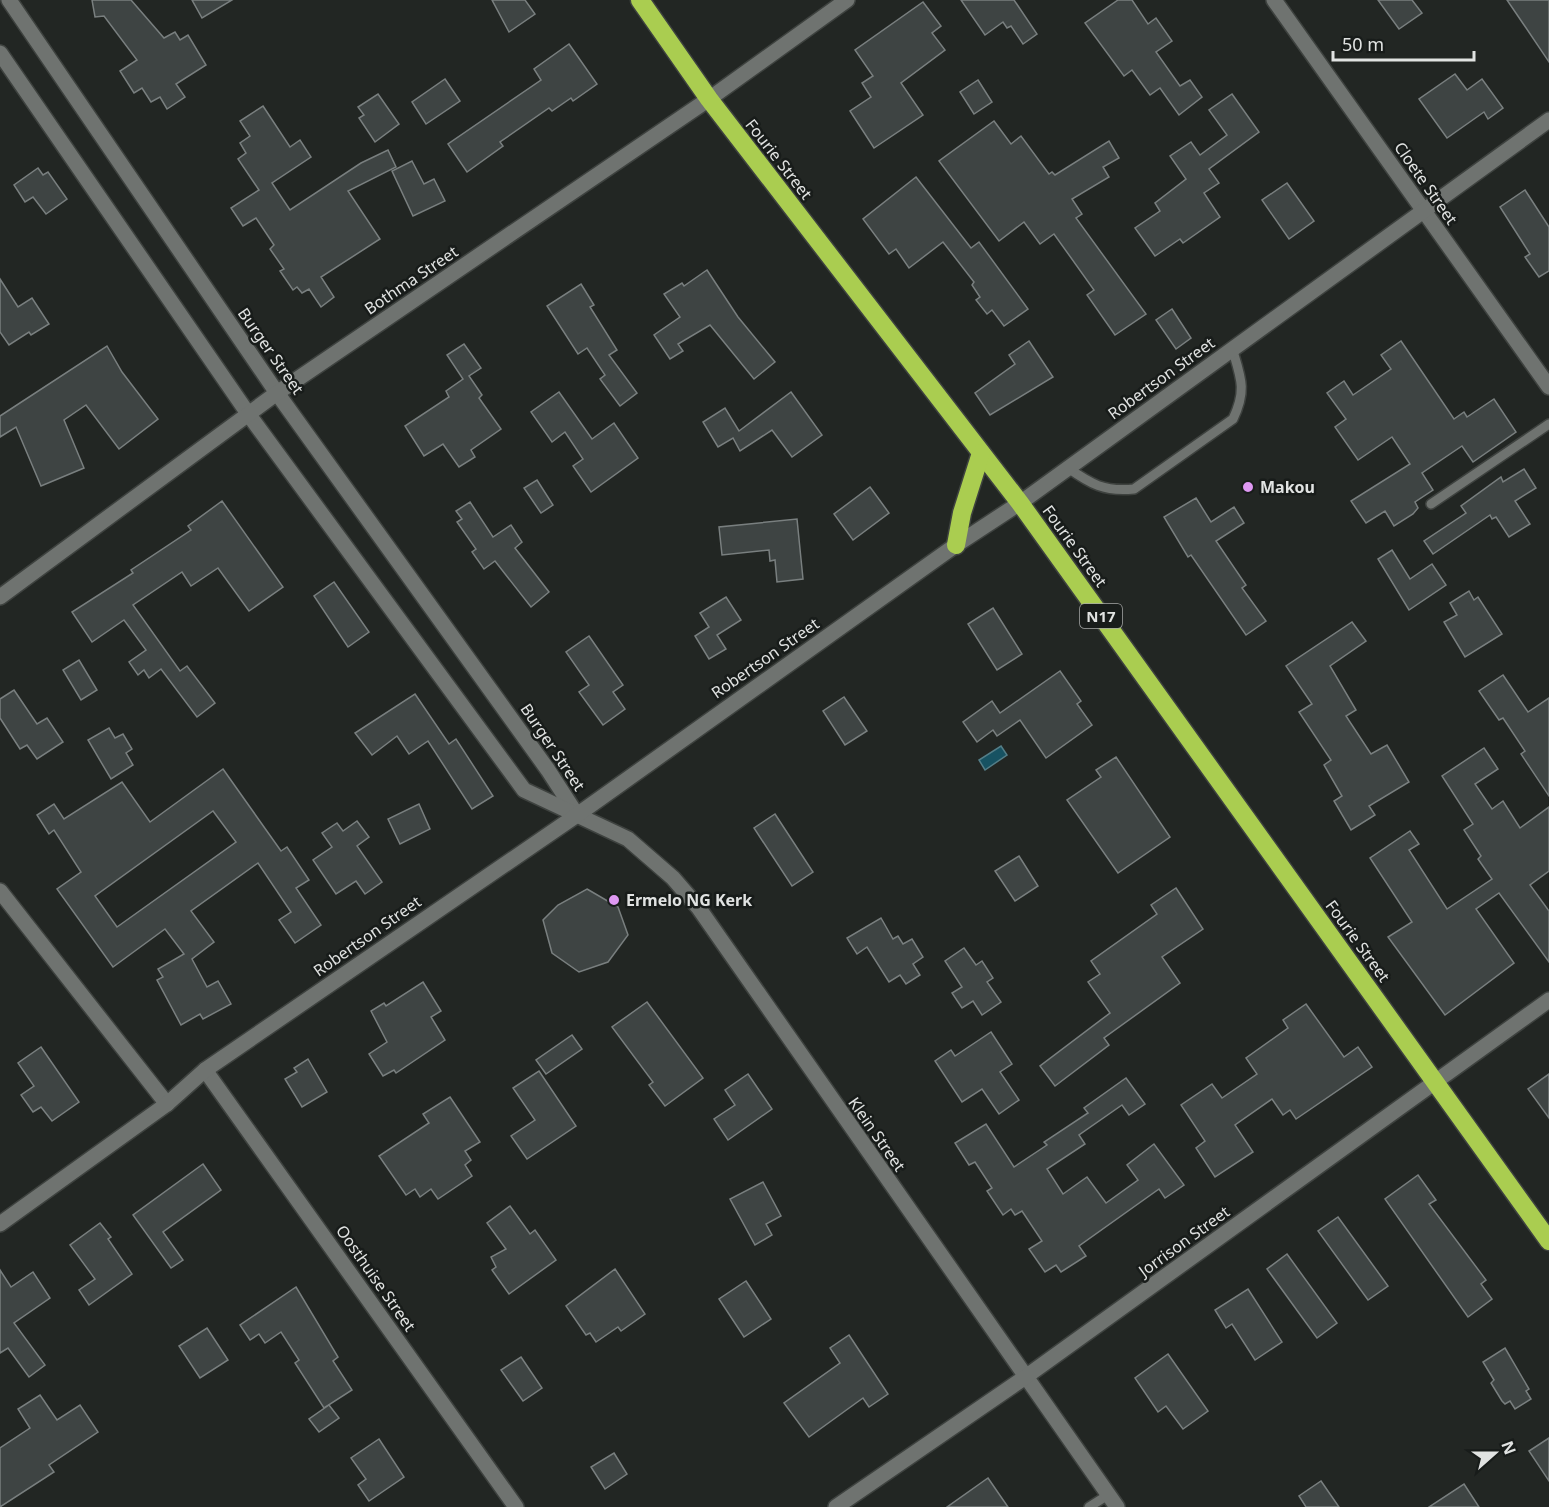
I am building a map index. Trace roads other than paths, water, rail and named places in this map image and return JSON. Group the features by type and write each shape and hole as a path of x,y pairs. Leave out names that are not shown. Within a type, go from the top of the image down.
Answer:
{"highway":[{"name":"Fourie Street","path":"640,0 709,99 1020,503 1549,1241"},
{"path":"956,545 962,513 981,453"}],"street":[{"name":"Burger Street","path":"9,0 278,393 548,770 577,815"},
{"name":"Bothma Street","path":"0,597 278,393 709,99 847,0"},
{"name":"Cloete Street","path":"1274,0 1549,387"},
{"name":"Burger Street","path":"0,54 249,415 524,790 577,815"},
{"name":"Robertson Street","path":"0,1224 167,1104 205,1070 577,815 956,545 1020,503 1422,209 1549,120"},
{"name":"Klein Street","path":"577,815 613,830 648,855 698,907 1024,1378 1112,1501"},
{"path":"0,891 167,1104"},
{"name":"Jorrison Street","path":"836,1507 1024,1378 1549,1000"},
{"name":"Oosthuise Street","path":"205,1070 516,1507"}],"lane":[{"path":"1068,468 1093,485 1115,491 1134,489 1233,419 1240,405 1243,386 1232,348"},
{"path":"1431,504 1549,424"},
{"path":"1089,1507 1112,1501"}],"water":[{"path":"1001,746 1007,755 985,770 979,760"}],"place":[{"name":"Makou","path":"1248,487"},
{"name":"Ermelo NG Kerk","path":"614,900"}]}
